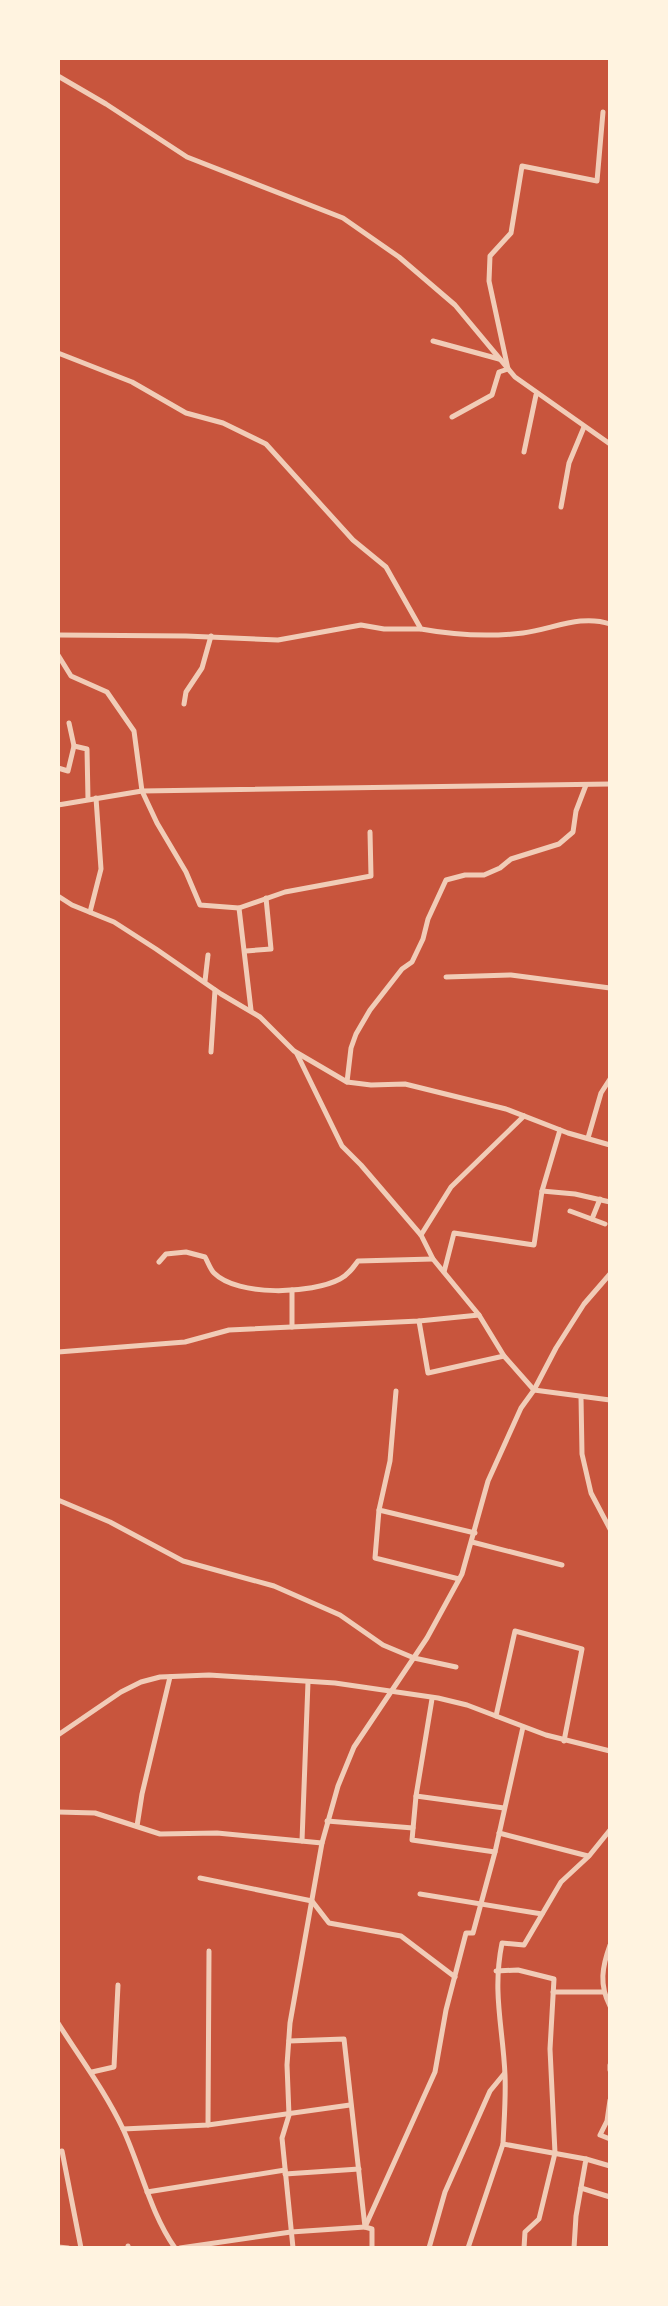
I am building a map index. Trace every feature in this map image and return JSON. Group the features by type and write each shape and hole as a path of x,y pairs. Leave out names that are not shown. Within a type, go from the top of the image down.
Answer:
{"street":[{"path":"58,76 187,157 343,218 399,257 455,305 508,369 536,394 610,444"},
{"path":"508,369 489,281 490,256 511,233 522,166 597,181 603,112"},
{"path":"433,341 500,360"},
{"path":"58,353 132,382 186,413 223,423 266,444 353,540 386,567 421,629"},
{"path":"452,417 492,395 499,372 508,369"},
{"path":"524,452 536,394"},
{"path":"561,507 569,463 584,427"},
{"path":"58,635 211,636 278,640 361,625 384,629 421,629 452,635 523,633 594,618 610,624"},
{"path":"184,704 186,692 202,668 211,636"},
{"path":"58,655 71,676 107,692 134,731 142,791 186,872 200,905 239,908 266,898 371,876 370,832"},
{"path":"58,768 68,771 74,746 69,723"},
{"path":"74,746 87,749 101,869 90,912"},
{"path":"58,805 142,791 610,784"},
{"path":"347,1082 356,1034 370,1010 402,969 412,962 446,880 465,875 484,875 511,859 559,844 573,832 576,811 586,785"},
{"path":"58,896 114,922 251,1011 297,1053 347,1082 405,1084 506,1109 610,1145"},
{"path":"246,951 271,949 266,898"},
{"path":"239,908 251,1011"},
{"path":"205,981 208,955"},
{"path":"446,977 511,975 610,988"},
{"path":"211,1052 215,990"},
{"path":"297,1053 342,1146 421,1235 443,1273 479,1315 504,1356 534,1390 610,1400"},
{"path":"588,1138 601,1093 610,1079"},
{"path":"421,1235 451,1187 524,1116"},
{"path":"443,1273 454,1233 534,1245 542,1191 560,1130"},
{"path":"542,1191 610,1202"},
{"path":"592,1219 600,1199"},
{"path":"570,1211 605,1224"},
{"path":"159,1262 166,1254 186,1252 205,1257 215,1273 232,1284 263,1290 292,1290 320,1287 342,1278 358,1261 433,1259"},
{"path":"293,2248 282,2138 289,2115 289,2041 322,1843 338,1786 354,1747 414,1658 459,1579 488,1481 521,1408 584,1304 610,1274"},
{"path":"292,1290 292,1327"},
{"path":"58,1352 185,1342 229,1330 479,1315"},
{"path":"419,1321 428,1373 504,1356"},
{"path":"396,1391 390,1461 379,1510 375,1558 459,1579"},
{"path":"581,1397 582,1454 591,1493 610,1529"},
{"path":"58,1500 110,1522 183,1561 274,1586 340,1615 383,1645 414,1658 456,1667"},
{"path":"379,1510 475,1533"},
{"path":"472,1542 562,1565"},
{"path":"496,1716 515,1631 582,1649 564,1741"},
{"path":"58,1735 141,1682 209,1675 308,1681 467,1705 564,1741 610,1751"},
{"path":"137,1826 170,1677"},
{"path":"302,1841 308,1681"},
{"path":"432,1699 412,1840 495,1852"},
{"path":"365,2227 435,2072 466,1933 473,1933 523,1727"},
{"path":"416,1796 504,1808"},
{"path":"58,1812 95,1813 160,1834 217,1833 322,1843"},
{"path":"327,1821 413,1828"},
{"path":"468,2248 503,2144 505,2074 496,1971 502,1943 524,1945 561,1882 589,1856 610,1830"},
{"path":"499,1833 589,1856"},
{"path":"200,1878 312,1901 329,1923 401,1936 455,1977"},
{"path":"420,1894 542,1914"},
{"path":"610,1945 604,1962 603,1992 610,2006"},
{"path":"208,2125 209,1951"},
{"path":"496,1971 518,1970 554,1979 550,2049 555,2153 539,2219 525,2232 524,2248"},
{"path":"92,2072 114,2067 118,1985"},
{"path":"553,1992 603,1992"},
{"path":"58,2023 92,2072 123,2129 147,2192 175,2247 291,2232 365,2227 372,2229 372,2248"},
{"path":"289,2041 344,2039 365,2227"},
{"path":"429,2248 445,2192 490,2091 505,2074"},
{"path":"610,2100 607,2121 600,2135 610,2139"},
{"path":"123,2129 208,2125 350,2105"},
{"path":"503,2144 610,2166"},
{"path":"62,2151 81,2248"},
{"path":"574,2248 586,2159"},
{"path":"147,2192 285,2172 359,2169"},
{"path":"581,2188 610,2197"},
{"path":"58,2247 68,2248"}]}
